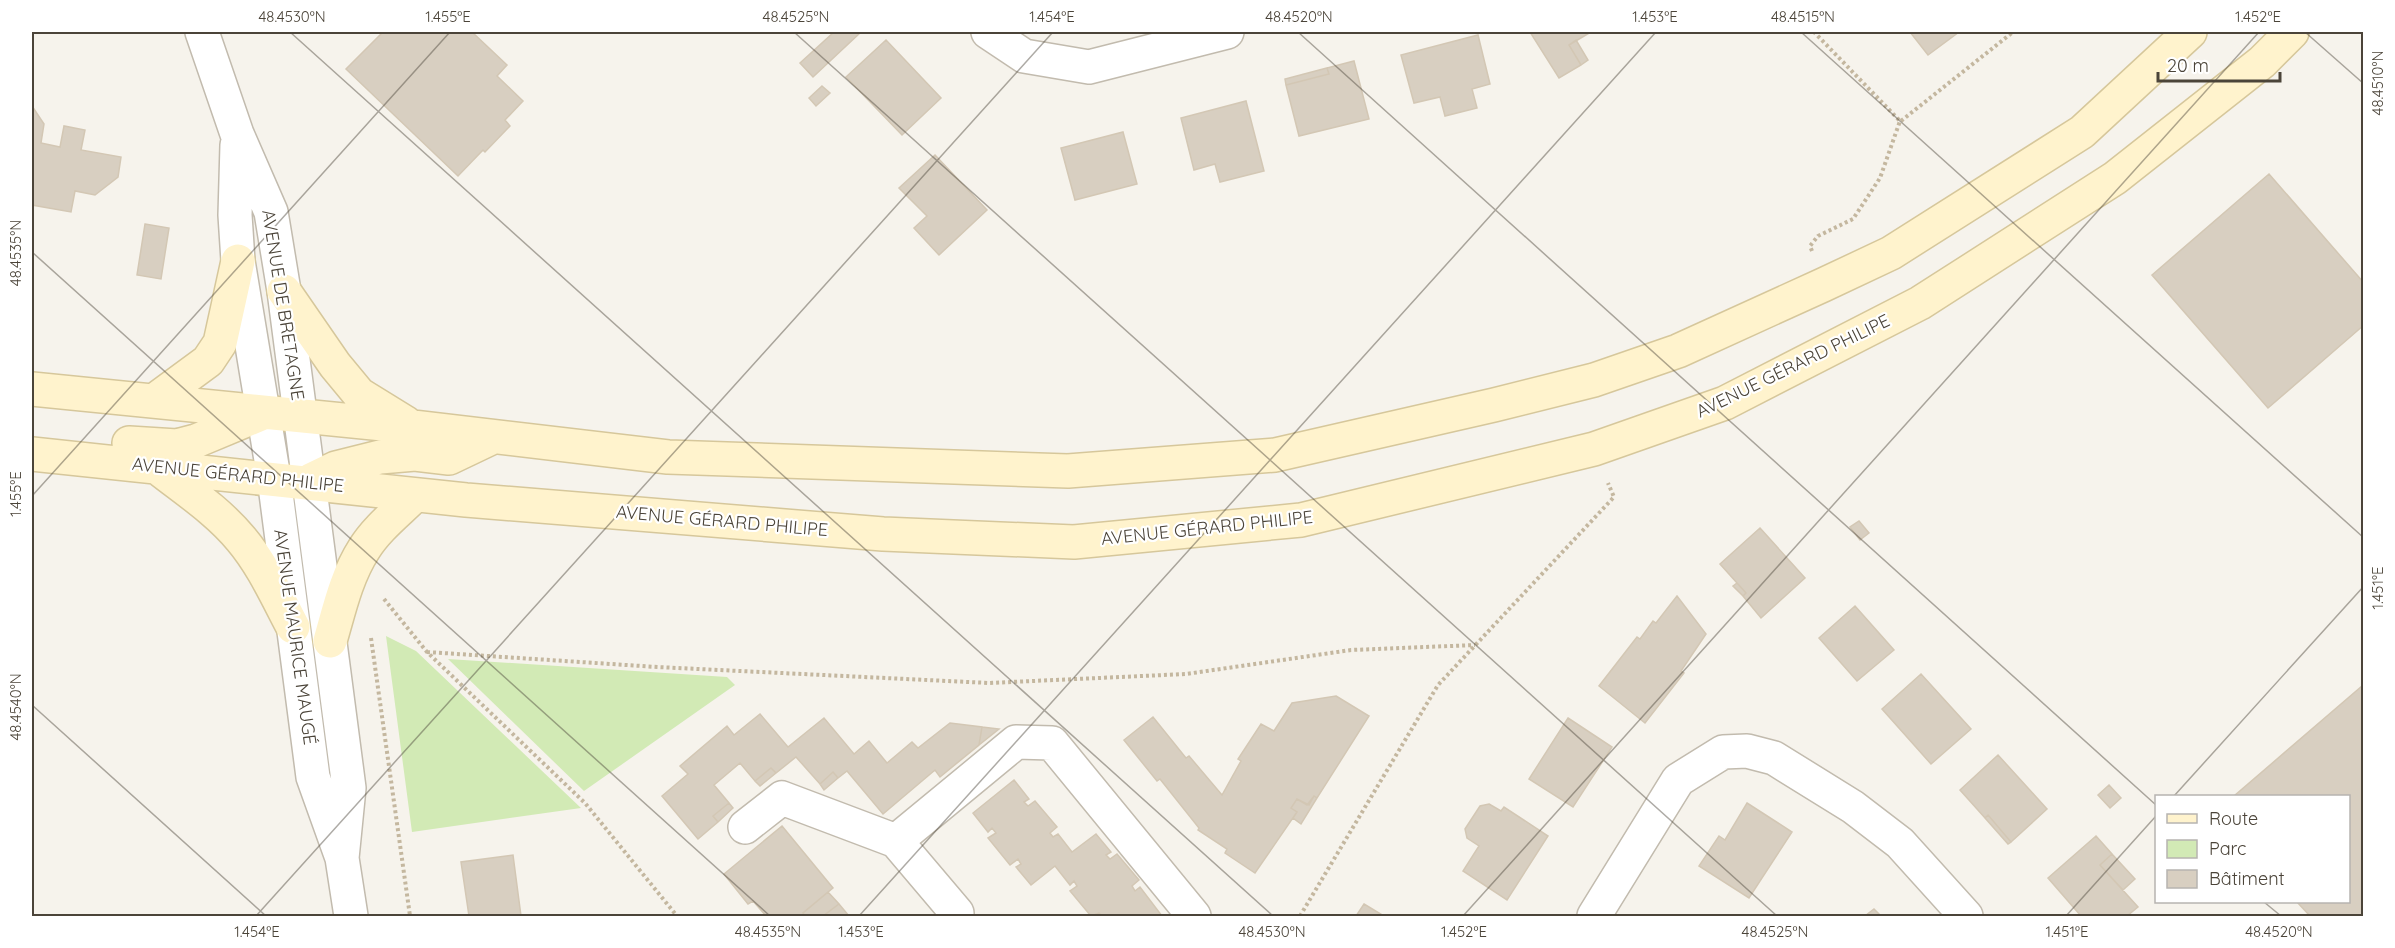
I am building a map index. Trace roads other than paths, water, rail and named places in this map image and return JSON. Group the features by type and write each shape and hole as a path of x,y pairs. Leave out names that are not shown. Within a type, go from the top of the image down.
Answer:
{"main road":[{"path":"44,455 86,439 177,446 196,441 264,412 298,405 413,427 668,457 1068,471 1275,455 1594,380 1678,351 1891,253 2082,132 2190,32"},
{"name":"AVENUE GÉRARD PHILIPE","path":"44,455 158,468 275,490 307,482 416,495 883,534 1074,542 1301,520 1594,449 1725,404 1920,303 2115,178 2262,62 2292,32"},
{"path":"155,400 208,361 220,343 238,261"},
{"path":"284,291 335,365 359,394 413,427"},
{"path":"32,389 264,412"},
{"path":"307,482 336,468 380,457 415,454 448,458 493,437"},
{"path":"158,468 207,506 242,540 263,572 293,627"},
{"path":"330,641 349,577 364,549 416,495"}],"street":[{"name":"AVENUE DE BRETAGNE","path":"202,32 237,134 271,212 284,291 307,482"},
{"path":"988,32 1024,56 1089,67 1227,32"},
{"name":"AVENUE DE BRETAGNE","path":"237,134 235,215 238,261 264,412"},
{"name":"AVENUE MAURICE MAUGÉ","path":"264,412 313,777 342,858 351,916"},
{"name":"AVENUE MAURICE MAUGÉ","path":"307,482 349,788 342,858"},
{"path":"896,841 1016,742 1052,743 1194,916"},
{"path":"1594,916 1678,780 1723,752 1747,751 1774,758 1853,807 1900,843 1966,916"},
{"path":"745,827 782,798 896,841 957,913"}]}
